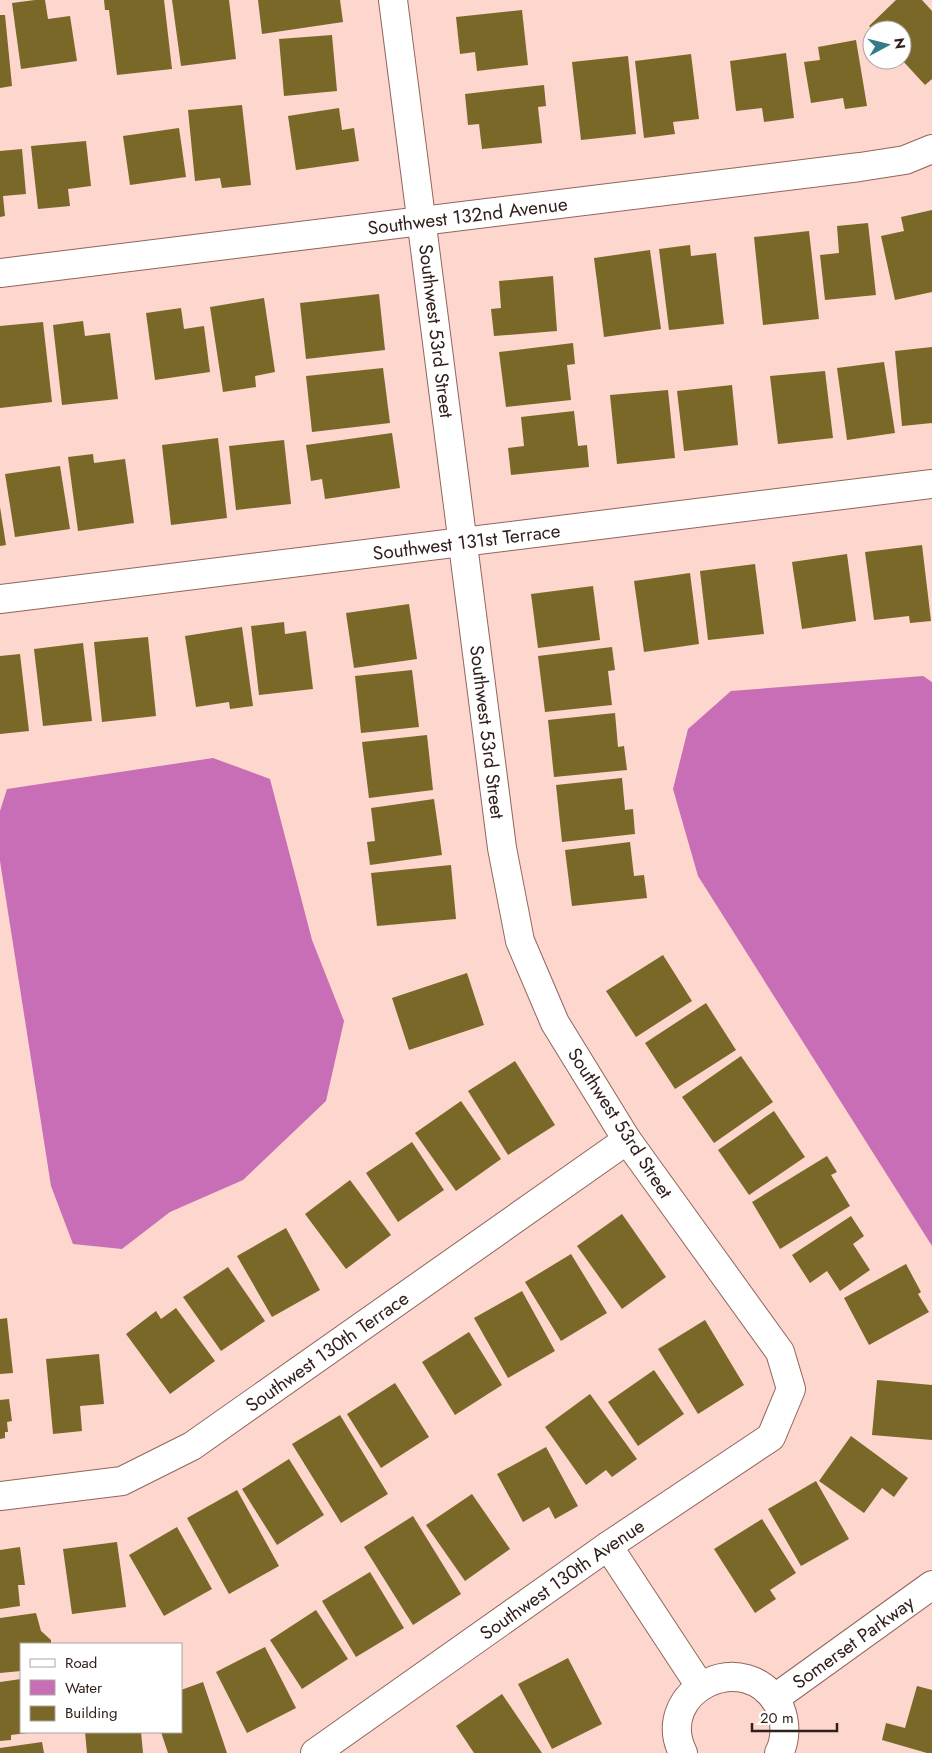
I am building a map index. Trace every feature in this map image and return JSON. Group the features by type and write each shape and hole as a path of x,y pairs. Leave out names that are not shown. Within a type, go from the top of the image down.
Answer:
{"street":[{"name":"Southwest 53rd Street","path":"393,0 423,220 502,848 520,941 555,1023 627,1140 780,1352 791,1389"},
{"name":"Southwest 132nd Avenue","path":"0,273 869,166 905,160 932,148"},
{"name":"Southwest 131st Terrace","path":"0,599 932,484"},
{"name":"Southwest 130th Terrace","path":"0,1496 122,1480 192,1446 627,1140"},
{"name":"Southwest 130th Avenue","path":"315,1753 608,1546 771,1437 791,1389"},
{"path":"608,1546 700,1686"},
{"name":"Somerset Parkway","path":"775,1698 932,1585"},
{"path":"683,1753 677,1730 680,1713 687,1698 700,1686 715,1678 731,1676 748,1679 763,1686 775,1698 782,1714 785,1730 779,1753"}],"water":[{"path":"923,676 932,682 932,1246 698,876 673,789 688,729 731,691"},
{"path":"213,758 270,779 312,940 344,1021 326,1101 243,1180 170,1212 122,1249 73,1244 51,1186 0,861 0,811 7,789"}],"building":[{"path":"45,0 48,19 70,16 77,61 21,69 12,3"},
{"path":"104,0 164,0 172,69 117,75 109,10 105,10"},
{"path":"172,0 229,0 236,59 181,66"},
{"path":"258,0 340,0 343,22 262,34"},
{"path":"896,0 922,0 932,11 932,79 925,85 911,70 912,20 875,20"},
{"path":"522,10 528,65 477,71 475,52 460,54 456,17"},
{"path":"0,15 5,15 12,86 0,88"},
{"path":"332,35 337,91 284,96 279,39"},
{"path":"856,40 867,106 845,109 843,98 811,103 804,62 820,60 818,47"},
{"path":"786,53 794,118 764,122 762,108 736,111 730,61"},
{"path":"691,54 699,119 673,122 675,134 644,138 635,61"},
{"path":"628,56 636,134 581,140 572,62"},
{"path":"544,85 546,106 538,107 542,143 482,149 479,124 468,125 465,94"},
{"path":"242,105 251,185 222,188 220,178 195,181 188,110"},
{"path":"339,108 342,130 354,128 359,161 296,170 288,116"},
{"path":"179,128 186,177 130,185 123,136"},
{"path":"86,141 91,186 68,189 70,206 38,209 31,146"},
{"path":"22,149 26,194 3,196 5,216 0,217 0,151"},
{"path":"932,210 932,292 895,300 881,236 904,231 901,217"},
{"path":"868,223 876,295 825,300 820,255 839,253 837,226"},
{"path":"809,231 819,319 763,325 754,237"},
{"path":"690,245 691,256 716,253 724,324 669,330 659,249"},
{"path":"650,250 661,329 604,337 594,258"},
{"path":"553,276 557,331 494,336 491,309 501,308 499,281"},
{"path":"379,294 385,350 306,359 300,303"},
{"path":"264,298 275,372 255,376 256,387 223,392 210,307"},
{"path":"181,308 184,329 204,326 210,372 155,380 146,313"},
{"path":"83,321 85,336 110,333 118,399 62,405 53,325"},
{"path":"43,322 52,402 0,408 0,326"},
{"path":"573,343 575,364 567,365 571,400 506,407 499,352"},
{"path":"932,347 932,423 902,426 895,351"},
{"path":"884,362 895,433 847,440 837,368"},
{"path":"383,368 390,423 312,432 306,376"},
{"path":"825,371 833,438 778,444 770,376"},
{"path":"732,385 738,445 684,451 677,391"},
{"path":"668,390 675,458 617,464 610,395"},
{"path":"574,411 578,446 587,445 589,467 511,475 508,448 524,446 521,417"},
{"path":"392,433 400,488 325,499 322,479 311,481 306,445"},
{"path":"218,438 227,518 171,525 162,445"},
{"path":"284,440 291,504 236,510 229,446"},
{"path":"93,454 94,463 125,459 134,523 78,531 68,457"},
{"path":"60,466 70,529 15,537 5,474"},
{"path":"0,507 6,545 0,546"},
{"path":"922,545 931,621 910,623 909,616 874,620 865,552"},
{"path":"847,554 856,621 802,629 792,562"},
{"path":"755,564 764,634 708,640 700,571"},
{"path":"690,573 699,644 644,652 634,581"},
{"path":"593,586 600,640 538,648 531,594"},
{"path":"409,604 417,659 354,668 346,613"},
{"path":"284,622 285,634 306,631 313,689 259,695 251,626"},
{"path":"242,627 253,706 230,709 229,702 196,707 185,636"},
{"path":"148,637 156,716 102,722 94,642"},
{"path":"83,643 92,721 43,726 34,649"},
{"path":"612,647 615,670 608,671 612,705 545,712 538,656"},
{"path":"20,654 29,731 0,734 0,656"},
{"path":"412,670 419,727 361,733 355,676"},
{"path":"615,713 618,747 624,746 627,770 554,777 548,720"},
{"path":"427,735 433,790 369,798 362,742"},
{"path":"622,778 625,810 633,809 635,834 562,842 556,785"},
{"path":"434,799 442,855 370,865 367,842 375,841 371,808"},
{"path":"630,842 634,876 644,875 647,898 572,906 565,850"},
{"path":"451,865 456,919 377,926 371,873"},
{"path":"663,955 692,1001 636,1037 606,991"},
{"path":"467,973 484,1025 409,1050 392,998"},
{"path":"706,1003 736,1050 675,1089 645,1043"},
{"path":"741,1056 773,1102 714,1143 682,1097"},
{"path":"515,1061 555,1125 508,1155 468,1091"},
{"path":"461,1101 501,1159 456,1191 415,1133"},
{"path":"774,1111 805,1157 749,1195 718,1150"},
{"path":"412,1142 444,1190 398,1222 366,1173"},
{"path":"827,1156 837,1172 831,1175 850,1206 780,1249 752,1202"},
{"path":"350,1180 391,1235 346,1269 305,1214"},
{"path":"622,1214 666,1277 622,1309 577,1246"},
{"path":"851,1216 864,1236 853,1244 870,1270 840,1291 827,1271 810,1283 792,1255"},
{"path":"286,1228 320,1290 272,1317 237,1256"},
{"path":"571,1254 607,1313 561,1341 525,1282"},
{"path":"906,1264 921,1292 918,1294 929,1312 869,1345 844,1298"},
{"path":"228,1267 265,1321 221,1351 183,1297"},
{"path":"522,1291 555,1351 508,1378 474,1318"},
{"path":"176,1308 215,1361 170,1394 126,1334 156,1311 161,1319"},
{"path":"7,1318 13,1373 0,1374 0,1319"},
{"path":"705,1320 744,1385 698,1414 658,1349"},
{"path":"469,1332 502,1385 455,1415 422,1362"},
{"path":"99,1354 104,1404 80,1406 82,1431 53,1434 46,1359"},
{"path":"654,1370 684,1414 638,1446 608,1402"},
{"path":"877,1380 932,1385 932,1440 872,1435"},
{"path":"395,1383 429,1437 381,1468 347,1414"},
{"path":"590,1394 637,1459 612,1477 606,1470 586,1485 545,1427"},
{"path":"9,1399 12,1421 7,1422 8,1432 5,1432 5,1438 0,1439 0,1400"},
{"path":"340,1415 388,1494 341,1523 292,1444"},
{"path":"851,1436 908,1478 894,1497 882,1488 864,1513 819,1481"},
{"path":"546,1447 578,1506 555,1519 549,1507 523,1522 497,1474"},
{"path":"289,1459 324,1515 277,1545 242,1489"},
{"path":"816,1481 849,1539 801,1566 768,1509"},
{"path":"237,1490 279,1566 229,1594 187,1518"},
{"path":"472,1494 510,1549 465,1581 426,1525"},
{"path":"413,1516 461,1594 413,1625 364,1547"},
{"path":"762,1519 796,1573 770,1590 776,1599 755,1613 714,1549"},
{"path":"177,1527 212,1589 164,1616 129,1555"},
{"path":"117,1542 126,1607 72,1614 63,1549"},
{"path":"20,1547 25,1585 18,1585 20,1606 0,1609 0,1550"},
{"path":"370,1572 404,1628 356,1657 322,1601"},
{"path":"316,1610 348,1659 302,1689 270,1640"},
{"path":"36,1613 41,1631 51,1640 51,1643 20,1643 20,1671 0,1673 0,1618"},
{"path":"265,1647 296,1708 247,1733 216,1672"},
{"path":"568,1658 602,1724 552,1749 518,1684"},
{"path":"20,1679 20,1733 27,1733 11,1735 11,1740 0,1741 0,1682"},
{"path":"203,1682 227,1753 168,1753 161,1733 182,1733 182,1690"},
{"path":"917,1686 932,1690 932,1753 882,1740 886,1723 905,1728"},
{"path":"502,1694 542,1753 474,1753 456,1726"},
{"path":"85,1733 141,1733 143,1753 87,1753"},
{"path":"42,1742 44,1753 0,1753 0,1748"}]}
